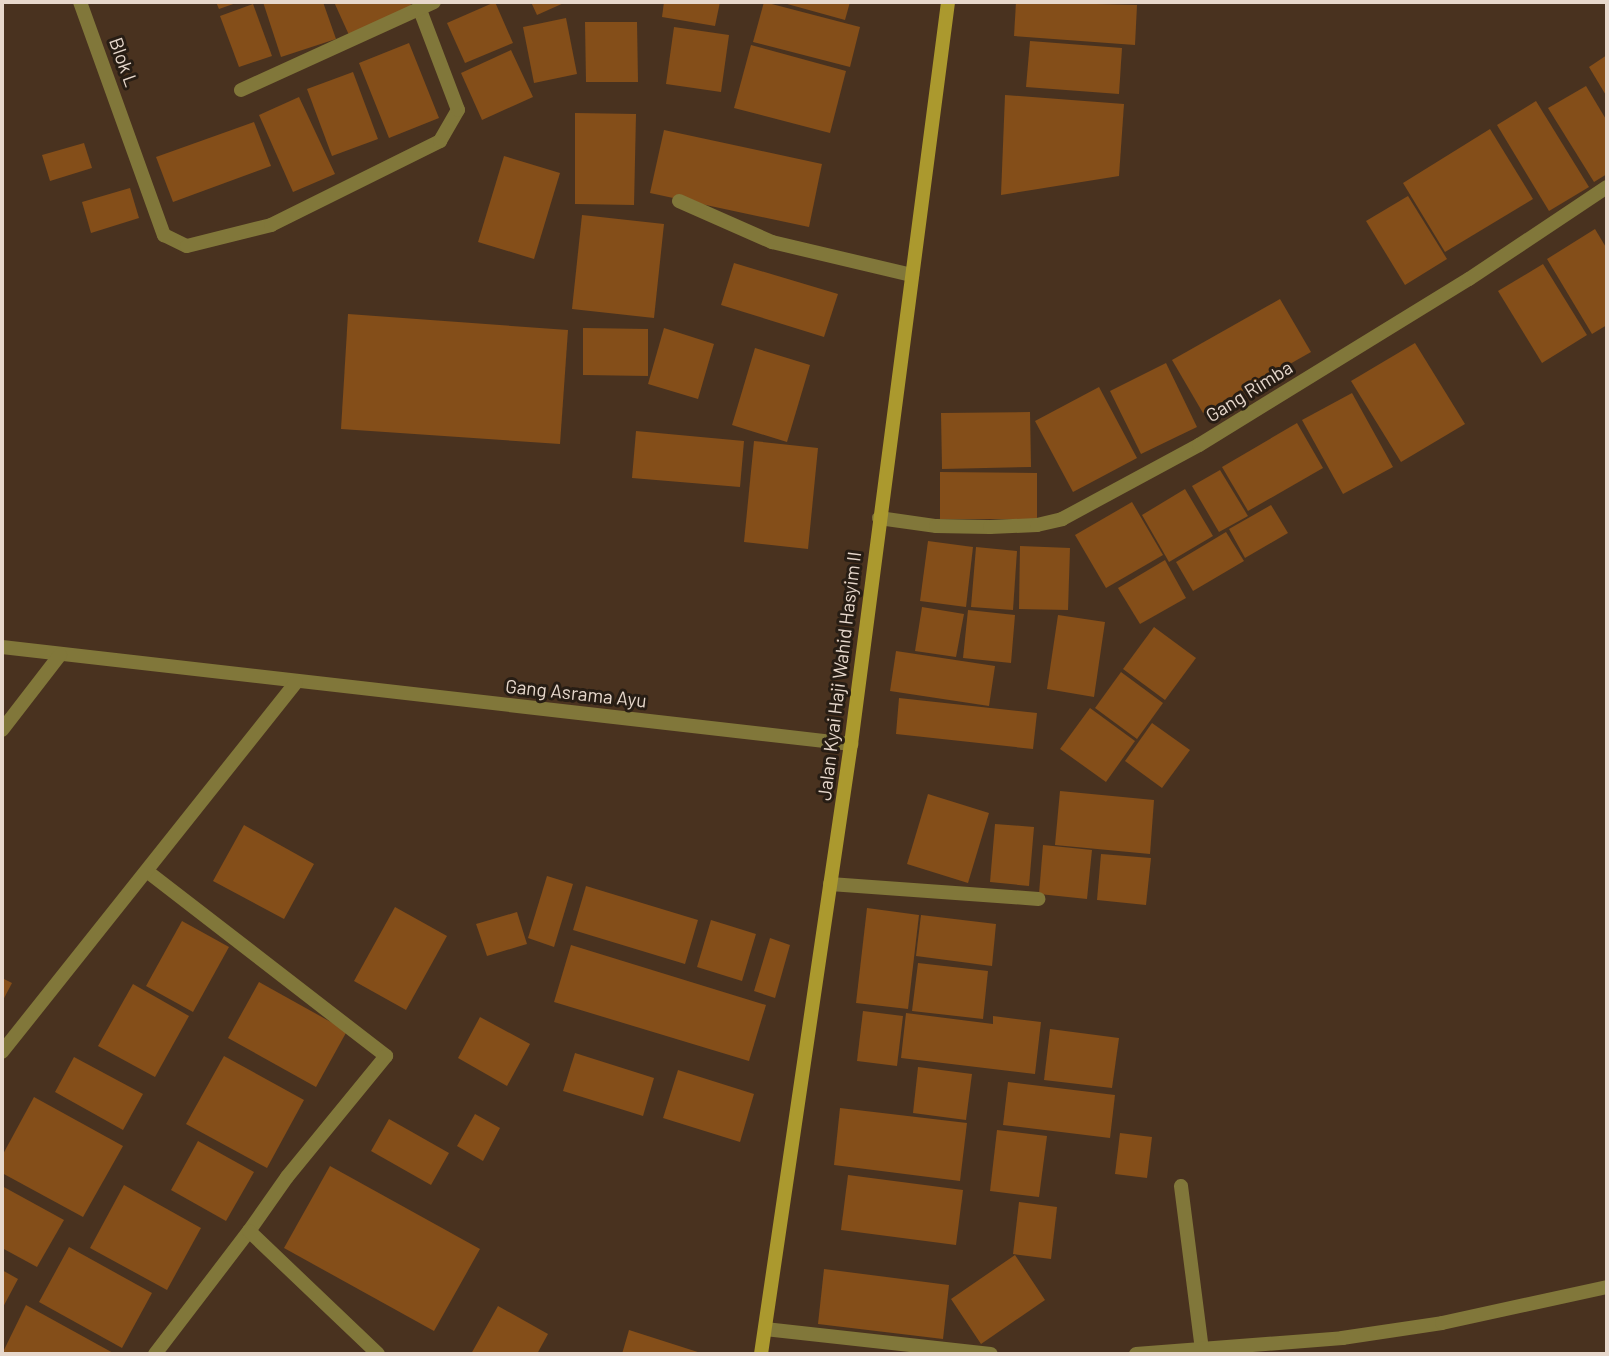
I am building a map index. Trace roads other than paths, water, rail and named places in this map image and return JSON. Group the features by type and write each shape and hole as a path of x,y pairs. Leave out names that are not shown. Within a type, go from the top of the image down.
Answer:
{"street":[{"name":"Blok L","path":"80,2 164,235 187,246 204,245 271,225 425,151 449,131 458,110 419,10"},
{"path":"241,90 434,2"},
{"name":"Jalan Kyai Haji Wahid Hasyim II","path":"761,1354 850,744 948,2"},
{"name":"Gang Rimba","path":"879,517 936,526 990,527 1037,525 1062,519 1199,445 1469,279 1607,187"},
{"path":"679,201 772,242 912,275"},
{"name":"Gang Asrama Ayu","path":"2,647 296,683 850,744"},
{"path":"2,730 60,655"},
{"path":"2,1052 296,683"},
{"path":"148,872 386,1056 287,1177 250,1231 155,1354"},
{"path":"830,884 1038,899"},
{"path":"1181,1186 1202,1349"},
{"path":"250,1231 378,1354"},
{"path":"1136,1354 1342,1338 1429,1325 1607,1287"},
{"path":"765,1329 991,1354"}]}
